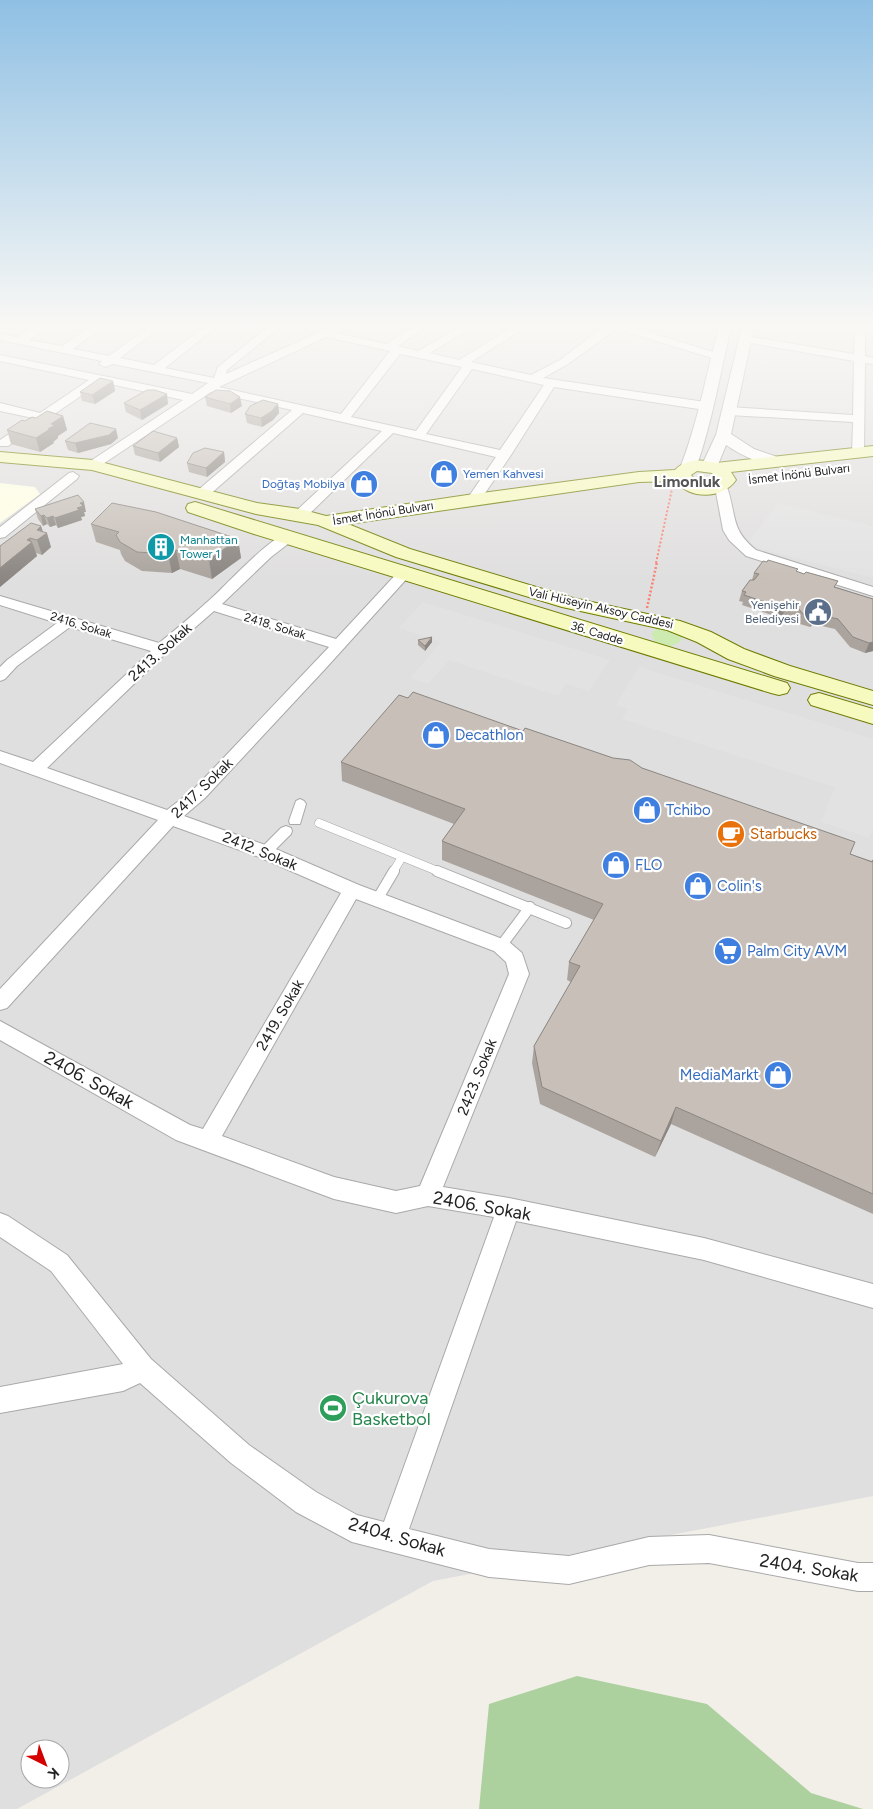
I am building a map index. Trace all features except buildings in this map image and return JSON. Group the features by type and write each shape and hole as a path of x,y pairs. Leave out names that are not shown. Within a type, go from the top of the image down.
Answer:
{"main road":[{"name":"İsmet İnönü Bulvarı","path":"2,450 93,465 256,508 300,515 327,522 474,498 639,477 683,480 707,489 723,485 873,465"},
{"name":"İsmet İnönü Bulvarı","path":"320,548 340,543 354,534 404,542 683,480 701,466 712,467 778,462 866,452"},
{"path":"0,467 73,476 115,485 320,548"},
{"path":"712,467 726,477 723,485"},
{"path":"288,537 307,526 327,522"},
{"name":"Vali Hüseyin Aksoy Caddesi","path":"327,522 354,534 404,542 570,603 654,615 736,654 782,671 873,698"},
{"name":"36. Cadde","path":"320,548 404,542 658,651 873,718"},
{"path":"654,615 640,634 643,643 658,651 678,651 689,644 690,635 684,628"}],"street":[{"path":"21,411 43,416"},
{"path":"2,450 49,411"},
{"path":"93,465 172,411"},
{"path":"203,493 297,411"},
{"path":"312,411 420,434 505,455"},
{"path":"344,418 349,411"},
{"path":"420,434 435,411"},
{"path":"474,498 533,411"},
{"path":"683,480 699,440 704,411"},
{"path":"712,467 729,411"},
{"path":"735,411 859,420"},
{"path":"859,411 859,420 866,452"},
{"path":"300,515 391,429"},
{"path":"723,435 737,448 754,456 778,462"},
{"path":"0,534 73,476"},
{"path":"723,485 729,532 738,544 751,553 873,592"},
{"name":"2413. Sokak","path":"36,769 162,649 212,606 266,554 288,537"},
{"name":"2417. Sokak","path":"0,1002 171,817 199,794 338,645 404,542"},
{"name":"2416. Sokak","path":"0,600 162,649"},
{"name":"2418. Sokak","path":"212,606 338,645"},
{"path":"0,676 12,663 68,622"},
{"name":"2412. Sokak","path":"0,757 265,852 352,890 378,898 508,952"},
{"path":"265,852 291,826 300,804"},
{"name":"2419. Sokak","path":"208,1141 352,890"},
{"name":"2423. Sokak","path":"428,1195 519,974 508,952"},
{"name":"2406. Sokak","path":"0,1030 184,1133 334,1188 396,1202 428,1195 509,1209 704,1249 873,1296"},
{"path":"392,1538 509,1209"},
{"name":"2404. Sokak","path":"0,1224 59,1263 142,1368 240,1454 306,1502 352,1528 489,1563 569,1570 649,1551 709,1549 755,1559 873,1577"},
{"path":"0,1400 123,1378 142,1368"}],"lane":[{"path":"319,823 566,923"},
{"path":"378,898 402,857"},
{"path":"508,952 530,908"}],"path":[{"path":"654,615 683,480"}],"shaded area":[{"path":"0,411 873,411 873,1496 433,1581 70,1780 70,1739 20,1739 20,1789 53,1789 17,1809 0,1809"},
{"path":"0,483 35,487 40,494 0,523"},
{"path":"778,503 873,526 873,578 747,545"},
{"path":"423,602 610,660 589,691 566,684 558,696 449,660 428,684 410,678 441,642 399,628"},
{"path":"639,667 873,739 873,829 869,838 821,822 835,787 622,719 628,709 616,705"}],"green space":[{"path":"665,628 682,635 681,641 670,647 656,643 651,634 656,629"},
{"path":"577,1676 707,1704 811,1793 863,1809 479,1809 489,1704"}],"place":[{"name":"Yemen Kahvesi","path":"444,474"},
{"name":"Doğtaş Mobilya","path":"364,484"},
{"name":"Manhattan Tower 1","path":"161,547"},
{"name":"Yenişehir Belediyesi","path":"818,612"},
{"name":"Decathlon","path":"436,735"},
{"name":"Tchibo","path":"647,810"},
{"name":"Starbucks","path":"731,834"},
{"name":"FLO","path":"616,865"},
{"name":"Colin's","path":"698,886"},
{"name":"Palm City AVM","path":"728,951"},
{"name":"MediaMarkt","path":"778,1075"},
{"name":"Çukurova Basketbol","path":"333,1408"}],"district":[{"name":"Limonluk","path":"687,481"}]}
